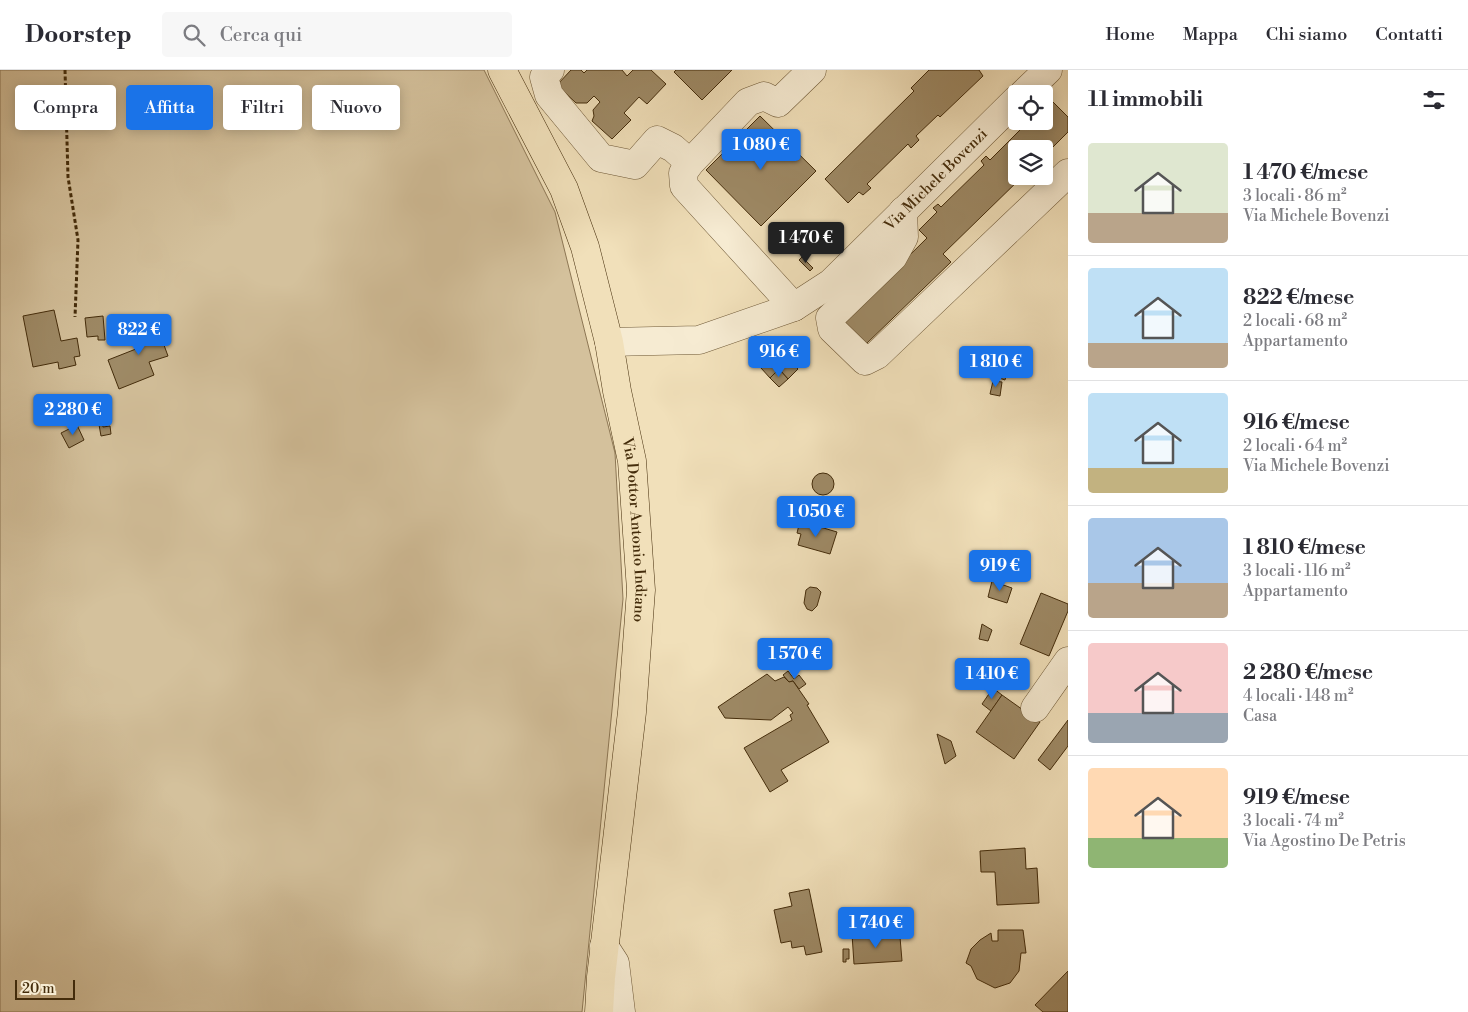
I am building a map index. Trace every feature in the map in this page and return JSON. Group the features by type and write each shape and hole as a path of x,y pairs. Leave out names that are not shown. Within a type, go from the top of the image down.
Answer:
{"main road":[{"name":"Via Dottor Antonio Indiano","path":"502,70 564,188 585,247 609,342 632,461 641,590 632,712 604,946 599,1012"}],"street":[{"path":"550,70 544,77 549,95 601,158 635,166 657,140 673,148 690,163"},
{"path":"794,307 684,186 683,174 690,163 748,102 764,96 778,103 812,70"},
{"path":"1032,85 1048,70"},
{"name":"Via Michele Bovenzi","path":"609,342 699,340 794,307 831,283 902,210 1008,108"},
{"path":"902,210 904,237 893,257 830,318 832,329 865,361 877,355 1068,173"},
{"path":"1036,708 1068,661"},
{"path":"604,946 614,963 621,1012"}],"path":[{"path":"65,70 68,177 78,240 75,318"}],"shaded area":[{"path":"0,70 484,70 555,212 615,453 623,599 582,1012 0,1012"}],"building":[{"path":"571,70 581,70 584,73 587,70 622,70 627,76 633,70 651,70 666,84 647,104 639,97 624,113 631,120 612,139 592,121 594,116 593,110 600,102 594,96 587,103 576,103 557,85"},
{"path":"676,70 732,70 702,100 674,72"},
{"path":"929,70 979,70 983,76 940,117 938,115 916,136 919,140 911,148 908,144 867,184 871,188 863,195 859,192 848,203 825,179 914,91 911,88"},
{"path":"1053,102 1068,117 1068,132 1053,147 1053,140 1010,140 1020,130 1053,130"},
{"path":"760,116 816,171 761,226 706,170"},
{"path":"1008,142 1008,185 1014,185 943,254 951,262 864,346 841,323 927,238 919,230 937,212 933,208 938,204 941,207 984,165 981,161 986,156 990,160"},
{"path":"802,257 813,268 810,271 799,260"},
{"path":"54,310 61,341 77,338 80,356 74,357 76,365 59,369 58,362 33,367 23,316"},
{"path":"103,316 105,340 98,340 98,336 87,337 85,318"},
{"path":"154,318 168,356 149,362 154,375 119,389 108,360 141,347 133,325"},
{"path":"780,350 798,369 788,379 779,369 770,378 761,368"},
{"path":"1002,367 1008,369 1005,380 999,378"},
{"path":"779,369 788,379 779,387 770,378"},
{"path":"993,381 1002,382 1000,396 990,394"},
{"path":"102,418 103,427 110,426 111,434 101,436 98,419"},
{"path":"77,425 84,440 69,448 61,433"},
{"path":"823,473 833,480 834,484 827,494 823,495 813,488 812,484 819,474"},
{"path":"807,515 822,519 820,527 805,522"},
{"path":"800,521 837,532 830,554 798,545 801,534 797,533"},
{"path":"992,581 1012,588 1007,603 988,597"},
{"path":"810,587 817,588 821,592 817,606 812,611 807,609 804,603 806,590"},
{"path":"1041,593 1068,604 1068,611 1049,656 1020,644"},
{"path":"982,624 992,630 988,641 979,639"},
{"path":"788,671 794,679 799,675 806,684 799,689 793,681 789,682 783,675"},
{"path":"767,674 775,681 784,677 789,682 793,681 809,704 807,705 829,742 781,770 788,781 770,792 744,748 792,720 790,715 793,713 788,707 771,720 725,718 718,707"},
{"path":"993,688 1002,695 991,711 982,704"},
{"path":"1002,695 1040,722 1014,759 976,732"},
{"path":"1068,720 1068,746 1050,770 1038,760"},
{"path":"937,734 951,741 956,756 945,764"},
{"path":"1025,848 1026,869 1037,868 1039,903 997,905 995,872 981,872 980,851"},
{"path":"809,889 822,952 806,955 804,946 792,948 791,941 781,943 774,910 792,906 789,893"},
{"path":"998,930 1023,930 1026,953 1021,953 1019,971 1010,983 995,988 977,979 971,966 966,963 971,949 980,940 991,933 992,941 998,941"},
{"path":"873,933 873,938 900,937 902,961 854,964 852,934"},
{"path":"843,949 849,949 849,959 846,959 846,962 843,962"},
{"path":"1068,971 1068,1012 1043,1012 1035,1005"}]}
